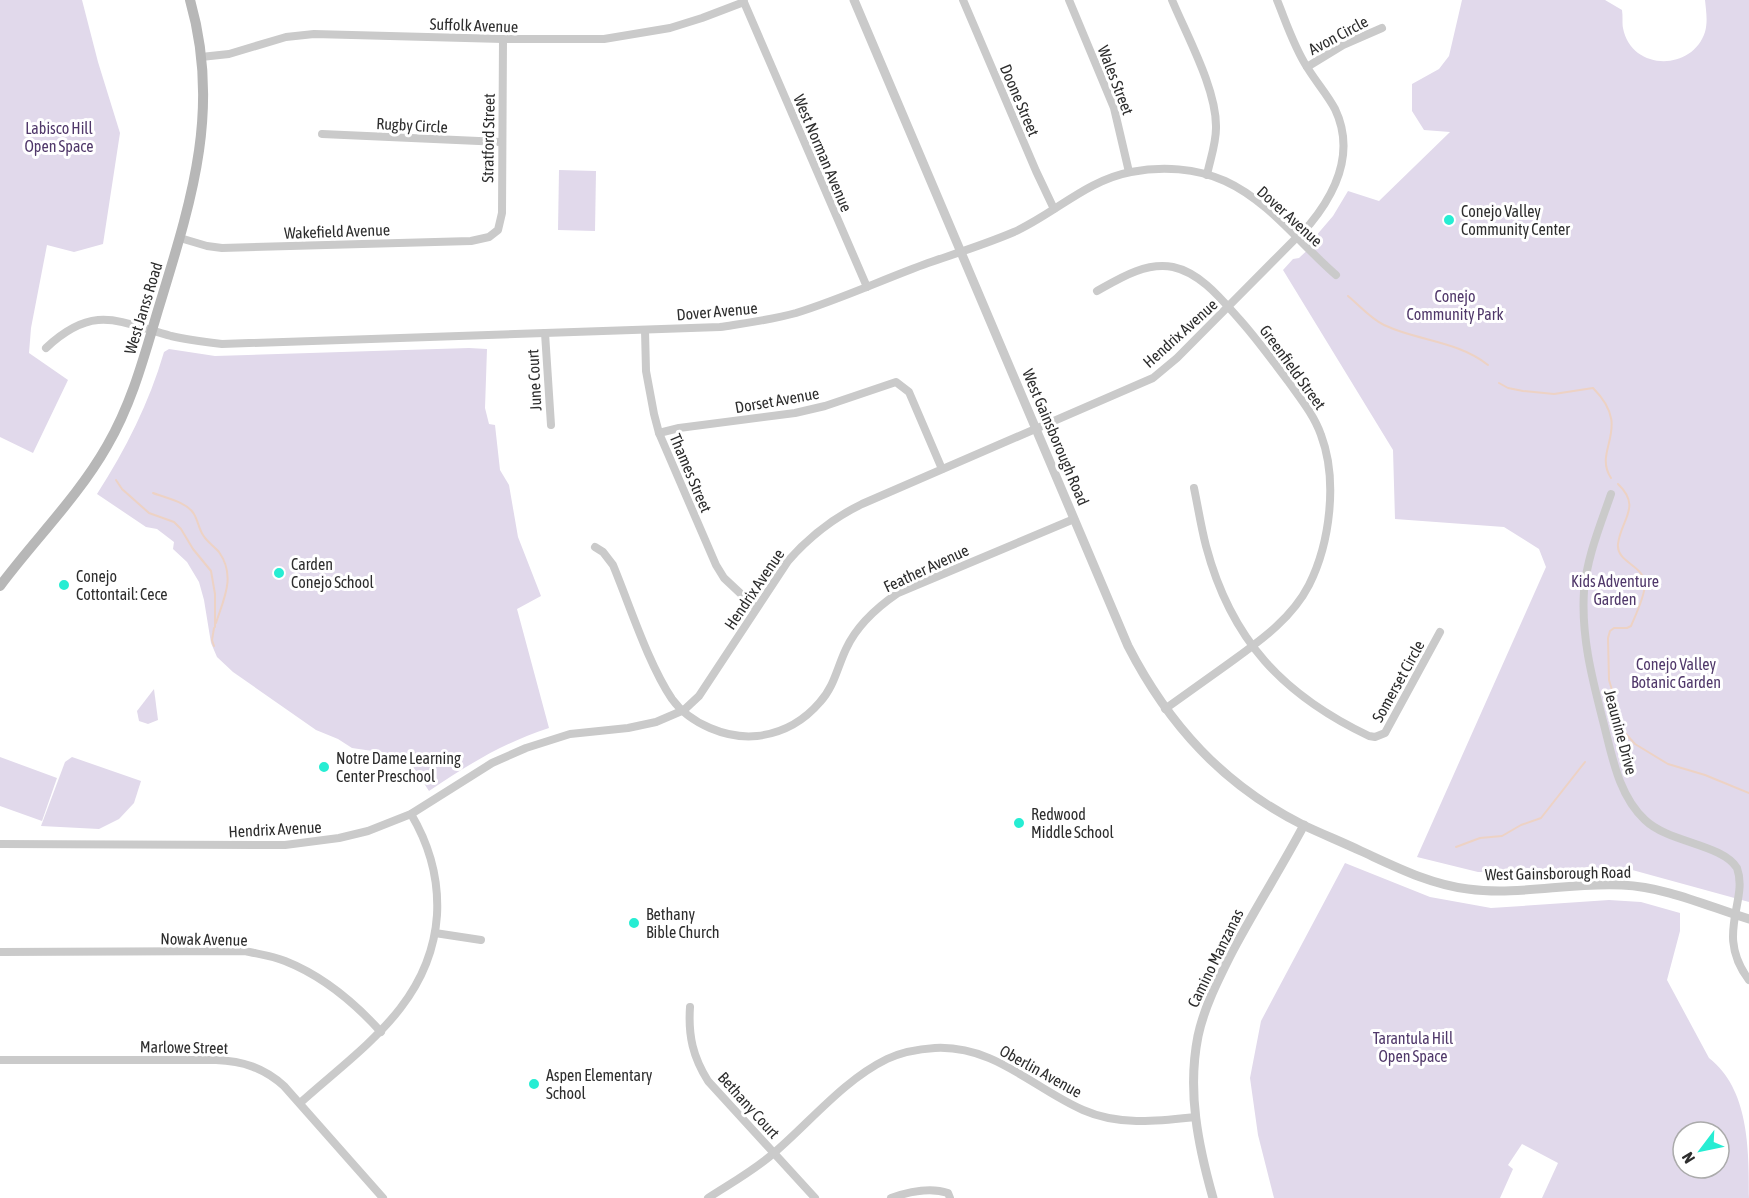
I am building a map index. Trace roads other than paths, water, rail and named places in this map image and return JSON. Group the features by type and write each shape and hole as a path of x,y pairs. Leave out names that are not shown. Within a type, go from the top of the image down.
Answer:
{"main road":[{"name":"West Janss Road","path":"0,586 79,488 107,447 128,405 180,238 200,154 204,92 198,31 190,0"}],"street":[{"name":"West Gainsborough Road","path":"854,0 1128,646 1165,709 1185,734 1217,766 1248,791 1294,820 1414,875 1453,887 1492,891 1622,885 1668,892 1749,919"},
{"name":"Doone Street","path":"963,0 1054,209"},
{"name":"Wales Street","path":"1069,0 1114,108 1130,172"},
{"path":"1172,0 1205,80 1215,116 1216,129 1207,175"},
{"name":"Hendrix Avenue","path":"0,844 285,845 339,838 368,831 411,814 492,763 526,748 570,735 642,726 684,710 699,696 788,561 802,544 818,531 844,513 1153,378 1177,358 1228,307 1324,207 1339,176 1343,157 1342,133 1336,111 1326,93 1306,67 1276,0"},
{"name":"Suffolk Avenue","path":"201,57 229,54 297,34 604,39 644,33 702,18 744,1"},
{"name":"West Norman Avenue","path":"744,1 867,287"},
{"name":"Avon Circle","path":"1306,67 1343,45 1382,28"},
{"name":"Stratford Street","path":"494,234 501,224 502,213 503,39"},
{"name":"Rugby Circle","path":"322,134 501,142"},
{"name":"Dover Avenue","path":"46,348 75,325 90,320 117,319 191,340 222,344 720,327 768,320 827,303 962,252 1020,229 1092,186 1130,172 1155,169 1179,169 1226,182 1260,204 1336,275"},
{"name":"Wakefield Avenue","path":"180,238 222,248 471,241 482,240 494,234"},
{"name":"Greenfield Street","path":"1097,291 1140,270 1156,266 1175,267 1207,286 1256,338 1314,418 1323,440 1328,465 1327,530 1309,586 1294,608 1279,624 1165,709"},
{"name":"Thames Street","path":"645,330 649,396 659,433 723,578 756,608"},
{"name":"June Court","path":"545,333 551,425"},
{"name":"Dorset Avenue","path":"659,433 679,428 795,413 896,382 909,392 942,469"},
{"name":"Somerset Circle","path":"1194,488 1206,546 1230,609 1252,646 1277,675 1296,693 1321,710 1375,737 1385,733 1440,632"},
{"name":"Jeaunine Drive","path":"1611,494 1591,551 1584,589 1584,618 1588,661 1616,769 1627,797 1645,820 1669,836 1718,853 1735,864 1742,876 1744,886 1734,945 1736,958 1749,980"},
{"name":"Feather Avenue","path":"595,547 603,552 613,565 655,667 673,700 705,726 738,736 771,734 790,727 806,717 830,690 847,646 867,618 879,606 898,593 1074,519"},
{"path":"300,1103 381,1032 417,984 428,959 435,933 437,887 432,857 411,814"},
{"name":"Camino Manzanas","path":"1213,1198 1201,1156 1195,1118 1197,1040 1206,1007 1241,935 1304,825"},
{"path":"435,933 481,940"},
{"name":"Nowak Avenue","path":"0,952 245,951 284,960 333,986 359,1008 381,1032"},
{"name":"Bethany Court","path":"690,1007 688,1028 691,1046 708,1081 815,1198"},
{"name":"Oberlin Avenue","path":"708,1198 775,1153 861,1075 888,1059 922,1048 960,1048 980,1053 1004,1064 1083,1110 1105,1117 1144,1122 1195,1118"},
{"name":"Marlowe Street","path":"0,1060 235,1061 250,1065 271,1074 300,1103 383,1198"},
{"path":"891,1198 915,1192 936,1191 948,1194 950,1198"}],"waterway":[{"path":"1348,296 1384,325 1451,346 1488,365"},
{"path":"1499,383 1508,388 1554,394 1593,388 1605,402 1610,415 1612,427 1606,467 1611,478"},
{"path":"116,480 122,489 149,513 174,522 211,571 215,594 215,627"},
{"path":"1618,484 1629,500 1628,513 1618,544 1619,550 1621,556 1644,578 1645,585 1631,626 1614,628 1610,631 1608,638 1609,680 1625,733 1635,744 1668,764 1705,775 1749,793"},
{"path":"153,493 176,501 191,510 206,540 219,552 224,561 228,578 227,587 216,623"},
{"path":"214,628 212,640 214,646"},
{"path":"1456,847 1480,838 1502,836 1521,825 1541,818 1585,762"}],"place":[{"name":"Conejo Valley Community Center","path":"1449,220"},
{"name":"Carden Conejo School","path":"279,573"},
{"name":"Conejo Cottontail: Cece","path":"64,585"},
{"name":"Notre Dame Learning Center Preschool","path":"324,767"},
{"name":"Redwood Middle School","path":"1019,823"},
{"name":"Bethany Bible Church","path":"634,923"},
{"name":"Aspen Elementary School","path":"534,1084"}],"park label":[{"name":"Labisco Hill Open Space","path":"59,137"},
{"name":"Conejo Community Park","path":"1455,305"},
{"name":"Kids Adventure Garden","path":"1615,590"},
{"name":"Conejo Valley Botanic Garden","path":"1676,673"},
{"name":"Tarantula Hill Open Space","path":"1413,1047"}]}
